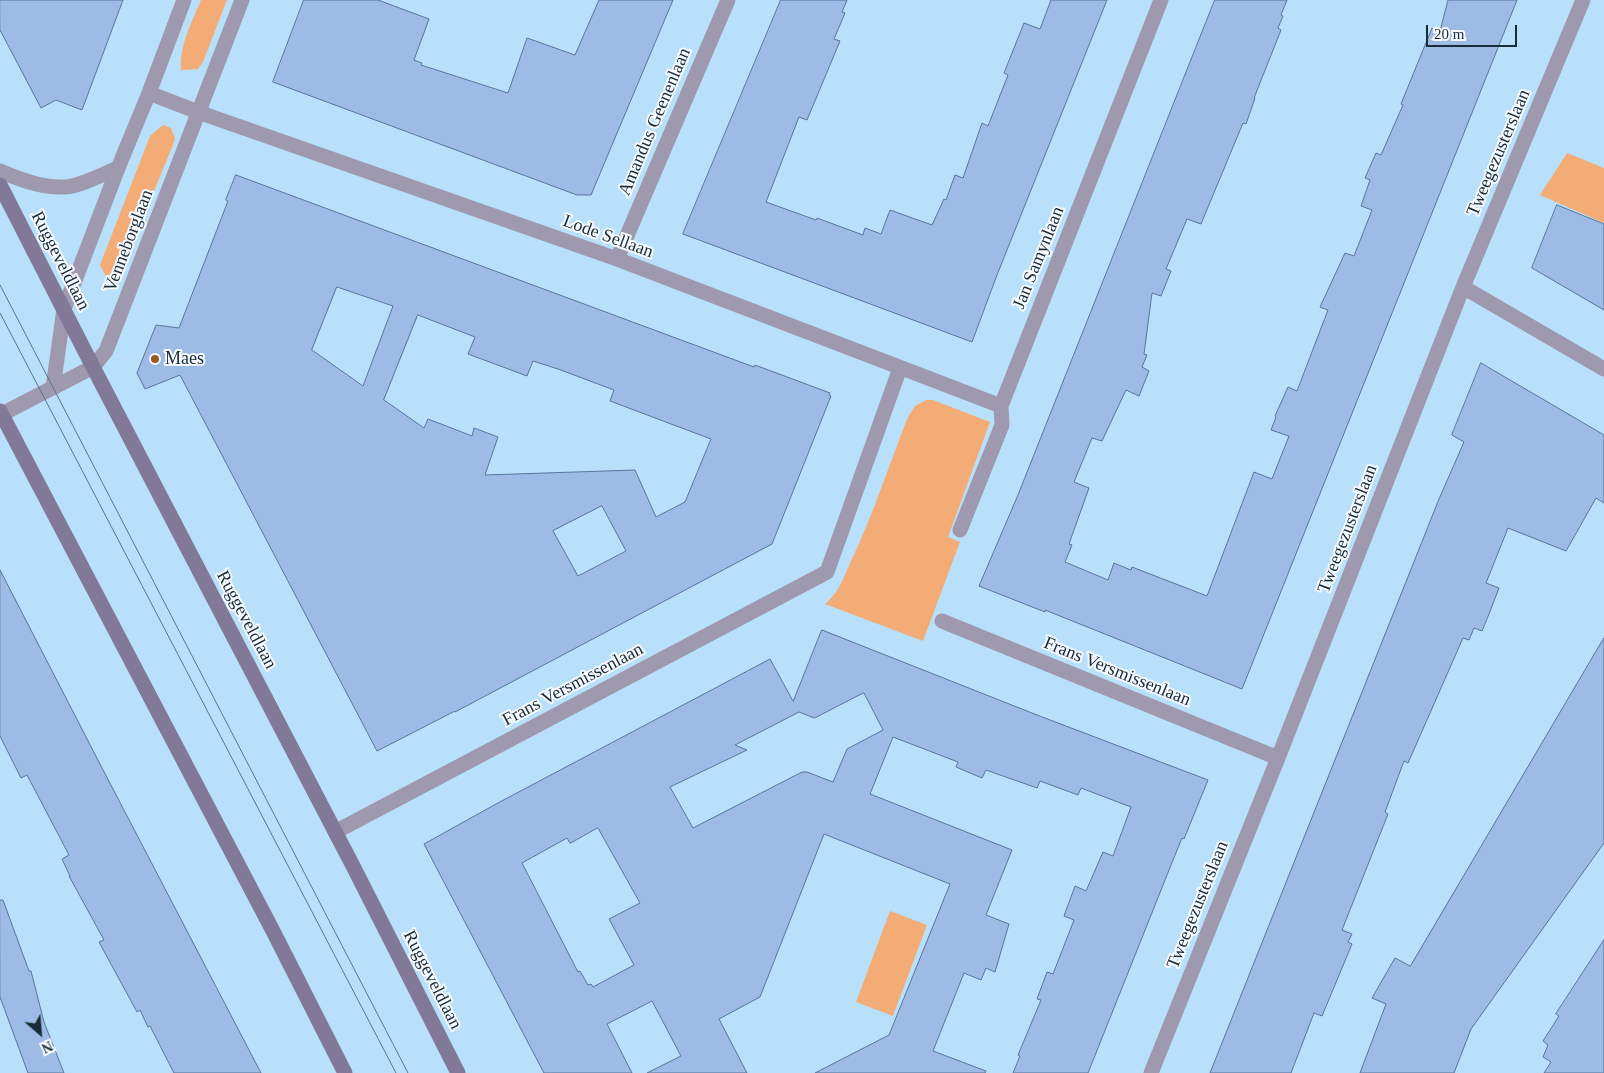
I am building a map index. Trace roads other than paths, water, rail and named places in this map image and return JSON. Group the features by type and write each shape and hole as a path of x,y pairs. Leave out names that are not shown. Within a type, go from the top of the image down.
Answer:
{"street":[{"name":"Venneborglaan","path":"54,388 64,309 184,0"},
{"name":"Venneborglaan","path":"1,414 93,367 106,351 242,0"},
{"name":"Amandus Geenenlaan","path":"617,259 728,0"},
{"name":"Jan Samynlaan","path":"960,530 1002,425 1001,406 1161,0"},
{"name":"Tweegezusterslaan","path":"1151,1073 1278,758 1463,287 1583,0"},
{"path":"149,93 198,112"},
{"name":"Lode Sellaan","path":"198,112 617,259 1001,406"},
{"path":"0,171 41,185 67,187 118,168"},
{"name":"Ruggeveldlaan","path":"0,185 458,1073"},
{"path":"1463,287 1604,369"},
{"name":"Frans Versmissenlaan","path":"335,832 827,572 900,368"},
{"path":"1,414 259,904 345,1073"},
{"name":"Frans Versmissenlaan","path":"942,621 1278,758"}],"tram line":[{"path":"0,285 408,1073"},
{"path":"0,313 396,1073"}],"place":[{"name":"Maes","path":"155,359"}]}
